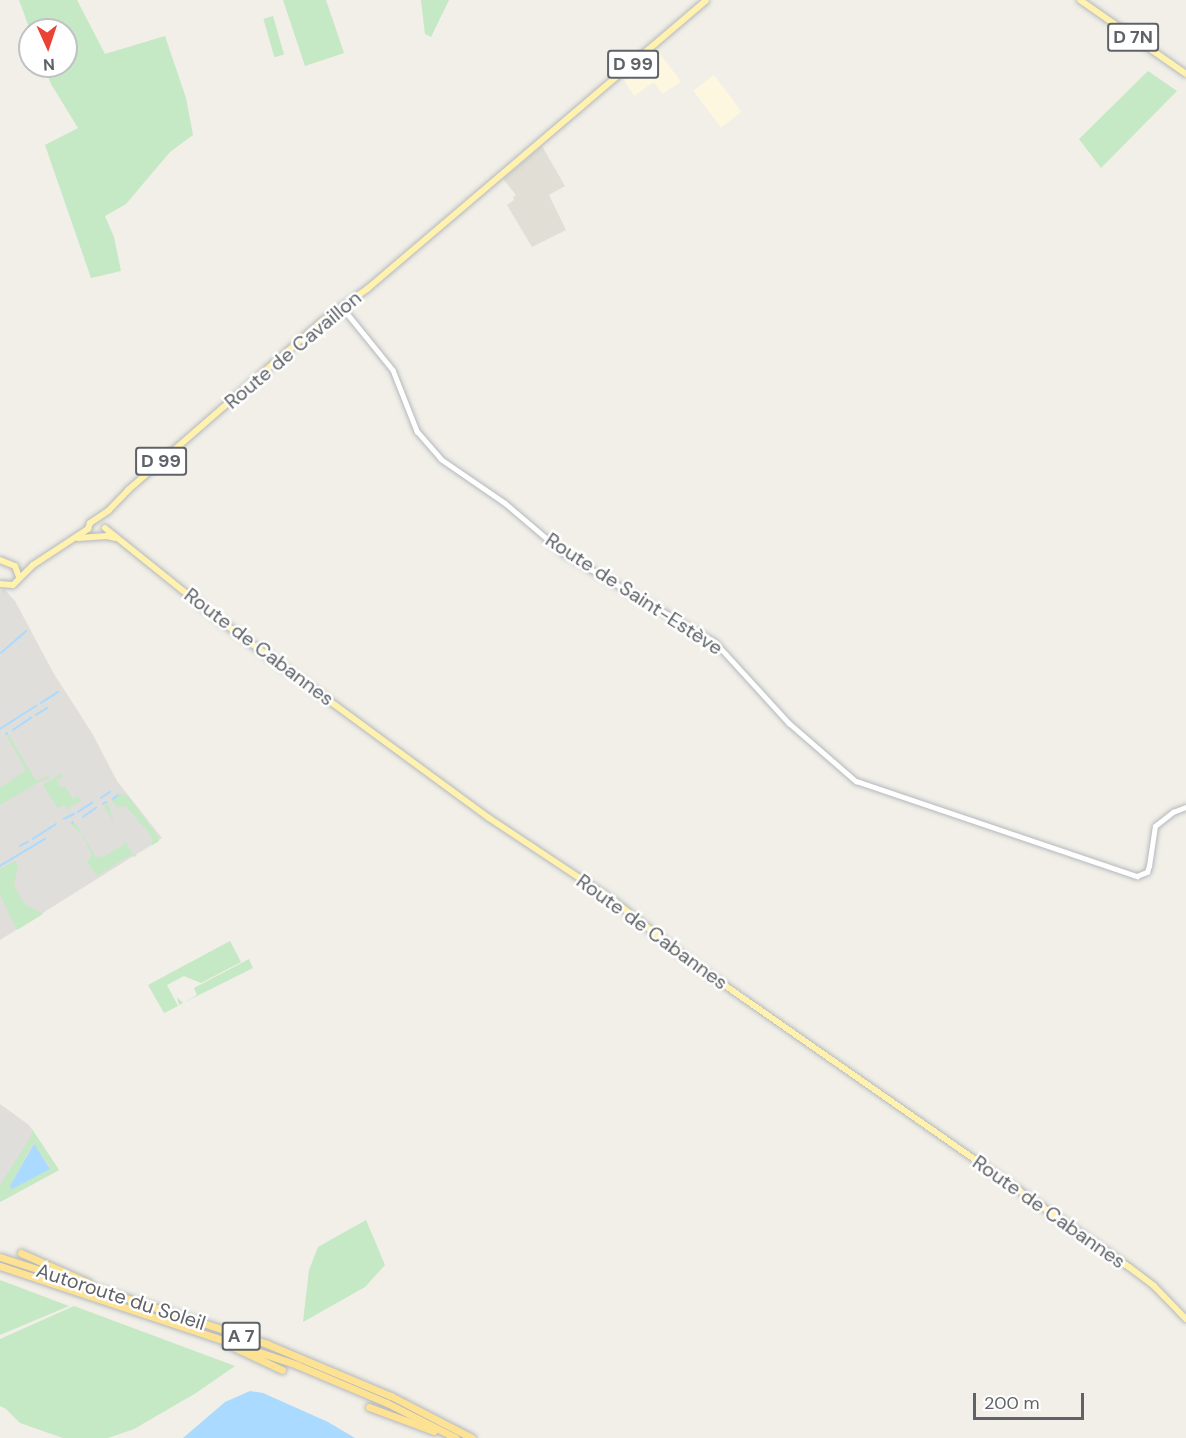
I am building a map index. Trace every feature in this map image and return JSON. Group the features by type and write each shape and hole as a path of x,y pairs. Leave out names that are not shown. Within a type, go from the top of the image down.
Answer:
{"highway":[{"path":"21,1253 130,1301"},
{"name":"Autoroute du Soleil","path":"0,1257 267,1344 401,1401 472,1438"},
{"name":"Autoroute du Soleil","path":"0,1266 207,1333 329,1377 454,1438"},
{"path":"207,1333 282,1370"},
{"path":"369,1407 454,1438"}],"main road":[{"name":"Route de Cavaillon","path":"88,529 95,520 240,392 342,307 361,294 479,193 484,185 540,141 706,0"},
{"name":"D 7N","path":"1080,0 1186,74"},
{"name":"Route de Cavaillon","path":"101,536 109,510"},
{"name":"Route de Cabannes","path":"95,520 218,619 481,812 558,866 614,900 690,961 1129,1267 1154,1286 1186,1319"},
{"path":"0,585 13,585 18,577 33,565 88,529 92,536 72,540"},
{"name":"Route de Cabannes","path":"92,536 121,540"},
{"path":"2,562 17,568 33,565"},
{"path":"17,568 18,577"}],"street":[{"name":"Route de Saint-Estève","path":"342,307 393,370 417,430 441,459 506,503 565,554 714,642 789,723 848,776 869,787 1137,876 1147,872 1155,826 1173,812 1186,807"}],"shaded area":[{"path":"656,48 681,82 662,94 654,82 634,96 622,77"},
{"path":"714,75 742,112 721,127 693,91"},
{"path":"542,146 565,186 549,195 566,230 532,247 507,205 514,200 513,197 516,195 503,179"},
{"path":"4,589 15,601 54,674 92,733 117,781 162,838 0,940 0,591"},
{"path":"0,1104 29,1125 59,1170 0,1202"}],"green space":[{"path":"19,0 77,0 105,54 165,36 186,98 193,135 170,152 126,204 105,216 114,237 121,271 91,278 45,145 78,128 49,78 78,78 78,18 26,18"},
{"path":"283,0 326,0 344,53 305,66"},
{"path":"421,0 449,0 431,37 425,34"},
{"path":"273,16 284,54 274,57 263,19"},
{"path":"1148,71 1177,91 1101,168 1079,139"},
{"path":"7,732 36,781 51,775 50,778 0,805 0,788 26,770 5,733"},
{"path":"61,774 63,777 57,781 61,788 65,786 73,799 78,796 81,801 70,806 69,810 64,805 58,808 43,785"},
{"path":"121,794 128,796 159,841 134,857 132,854 97,876 87,862 92,855 81,833 71,825 72,822 76,824 96,857 105,856 126,843 118,829 133,854 137,855 152,845 152,837 126,806 117,807 112,801 111,798"},
{"path":"108,803 114,823 104,806"},
{"path":"15,861 18,866 14,884 18,893 26,905 43,914 17,930 0,895 0,869"},
{"path":"230,941 241,962 201,983 184,976 167,985 178,1006 164,1013 148,985"},
{"path":"249,959 253,968 183,1003 197,995 194,988"},
{"path":"32,1129 59,1170 0,1202 0,1185 32,1135","holes":["33,1144 50,1166 10,1186"]},
{"path":"366,1220 385,1265 365,1287 303,1322 309,1270 318,1247"},
{"path":"0,1280 69,1306 0,1335"},
{"path":"74,1306 235,1366 196,1393 134,1429 108,1438 63,1438 20,1423 0,1406 0,1339"}],"water":[{"path":"34,1144 50,1169 12,1189 10,1186"},
{"path":"250,1391 263,1393 328,1422 355,1438 183,1438 225,1402"}],"waterway":[{"path":"1,653 26,631"},
{"path":"41,703 58,692"},
{"path":"0,729 36,706"},
{"path":"36,715 47,708"},
{"path":"13,730 31,718"},
{"path":"101,798 110,792"},
{"path":"113,799 118,795"},
{"path":"103,804 107,802"},
{"path":"78,812 92,803"},
{"path":"83,817 96,808"},
{"path":"64,819 74,814"},
{"path":"33,839 56,824"},
{"path":"0,866 45,839"},
{"path":"20,846 28,842"}]}
